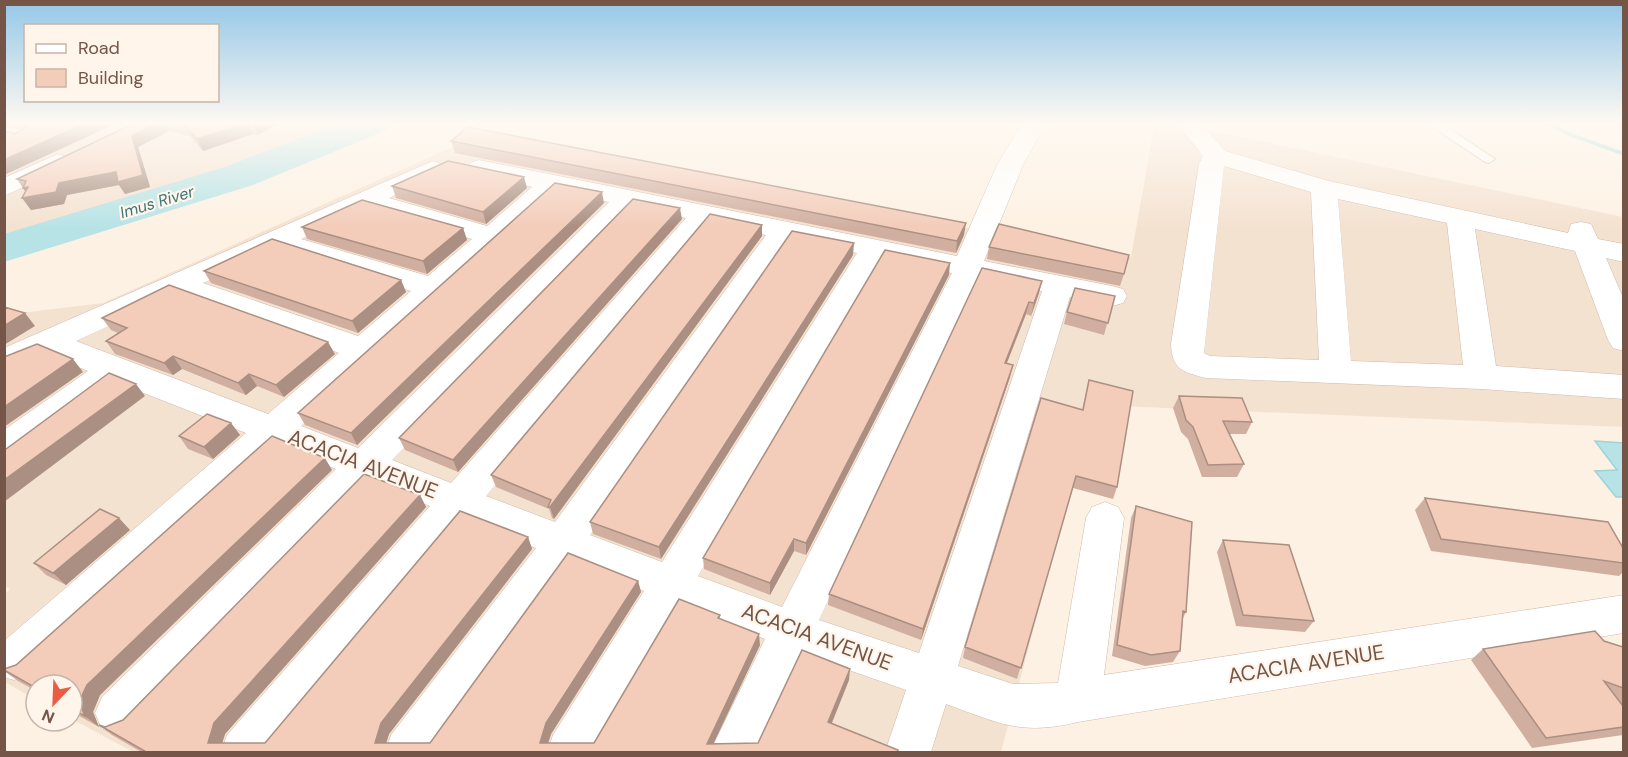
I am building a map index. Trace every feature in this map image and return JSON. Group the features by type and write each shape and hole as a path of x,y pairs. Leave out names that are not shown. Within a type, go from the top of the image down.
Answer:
{"street":[{"path":"5,188 68,157"},
{"path":"734,753 791,630 969,268 988,213 1014,157"},
{"path":"1215,157 1212,164 1199,251 1187,344 1188,359 1206,367 1481,377 1623,387"},
{"path":"1220,157 1324,188 1460,218 1582,235 1623,253"},
{"path":"4,361 449,162 1112,296"},
{"path":"14,660 552,182"},
{"path":"1324,188 1336,372"},
{"path":"118,713 628,198"},
{"path":"366,200 492,236"},
{"path":"244,753 703,215"},
{"path":"1460,218 1481,377"},
{"path":"408,753 563,542 783,231"},
{"path":"1582,235 1623,340"},
{"path":"276,240 434,288"},
{"path":"570,753 874,249"},
{"path":"175,284 364,350"},
{"path":"908,753 1059,286"},
{"name":"ACACIA AVENUE","path":"46,342 791,630 1013,706 1049,707 1078,700 1623,614"},
{"path":"4,449 115,369"},
{"path":"1078,700 1105,518"}],"shaded area":[{"path":"5,157 264,157 5,236"},
{"path":"429,157 566,157 1131,257 1149,157 1338,157 1623,217 1623,427 1093,405 1001,752 133,752 84,725 84,673 24,673 24,693 5,682 5,594 10,589 4,586 4,315 103,303"}],"water":[{"path":"1595,441 1623,443 1623,497 1616,497 1595,471 1617,470"}],"building":[{"path":"63,157 138,157 143,175 118,182 116,172 59,183 56,192 22,198 28,187 23,188 26,181 17,179"},
{"path":"534,157 625,157 966,223 957,241"},
{"path":"448,161 524,177 483,212 392,186"},
{"path":"555,183 602,192 351,433 298,413"},
{"path":"633,199 680,208 453,460 399,438"},
{"path":"362,200 463,228 423,261 302,227"},
{"path":"710,214 762,225 550,507 548,507 551,500 491,475"},
{"path":"999,224 1129,255 1124,274 989,247"},
{"path":"792,231 854,243 659,547 590,522"},
{"path":"272,239 401,280 352,321 204,271"},
{"path":"885,250 950,263 806,543 794,539 770,583 703,558"},
{"path":"982,268 1042,281 1034,303 1029,302 1005,363 1013,365 923,629 829,594"},
{"path":"169,285 328,342 276,385 249,374 238,383 173,356 164,363 106,341 127,328 102,318"},
{"path":"1075,288 1115,296 1108,323 1067,312"},
{"path":"4,307 25,313 4,326"},
{"path":"37,344 73,359 4,407 4,357"},
{"path":"109,373 136,384 4,480 4,449"},
{"path":"1089,380 1133,391 1117,487 1076,476 1021,668 965,647 1041,398 1083,410"},
{"path":"1179,396 1242,398 1252,422 1223,421 1244,464 1208,465 1193,427 1186,420"},
{"path":"207,414 231,423 204,447 179,436"},
{"path":"272,436 325,458 87,685 84,691 84,673 24,673 24,681 4,670 16,665"},
{"path":"364,474 420,495 214,723 208,743 265,743 460,511 528,537 381,723 375,743 430,743 568,553 638,581 546,723 540,743 594,743 679,599 759,634 707,744 758,743 802,650 850,669 828,722 898,750 898,753 148,753 99,725 105,727 123,720"},
{"path":"1425,498 1608,522 1623,548 1623,563 1441,539"},
{"path":"1136,506 1192,522 1186,612 1183,611 1180,651 1151,655 1117,645"},
{"path":"100,509 119,518 53,573 34,563"},
{"path":"1223,540 1289,545 1314,621 1243,615"},
{"path":"1595,631 1604,641 1623,647 1623,688 1604,681 1623,706 1623,727 1546,738 1483,649"}],"waterway":[{"name":"Imus River","path":"4,249 239,176 286,157"}]}
